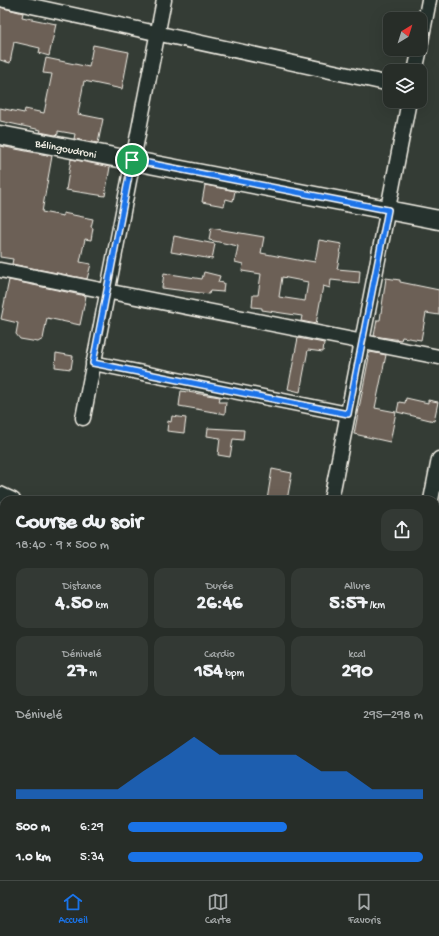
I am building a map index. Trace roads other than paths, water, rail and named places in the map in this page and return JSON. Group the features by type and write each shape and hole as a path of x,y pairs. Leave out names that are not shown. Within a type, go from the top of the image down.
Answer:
{"street":[{"path":"4,0 383,82"},
{"path":"83,418 164,0"},
{"path":"427,12 429,0"},
{"path":"332,496 408,108"},
{"name":"Bélingoudroni","path":"0,135 439,220"},
{"path":"0,270 439,357"},
{"path":"93,363 348,414"},
{"path":"432,496 439,459"}]}
